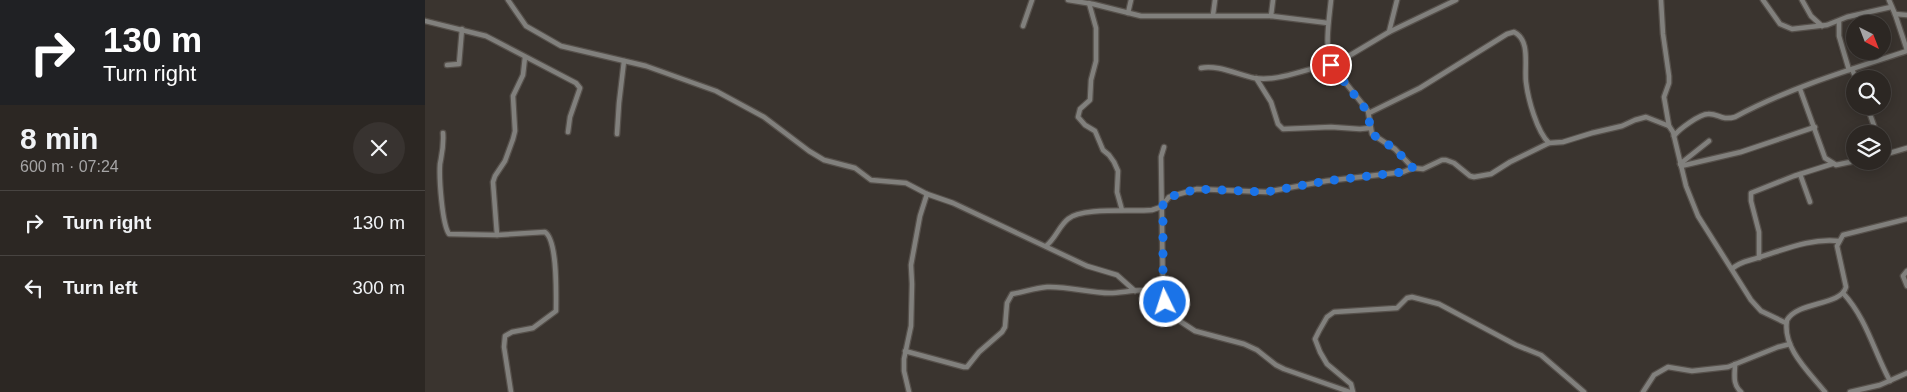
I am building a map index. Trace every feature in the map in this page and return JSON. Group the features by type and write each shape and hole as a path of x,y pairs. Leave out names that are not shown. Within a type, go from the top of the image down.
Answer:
{"street":[{"path":"508,0 526,26 548,39 571,49 671,74 731,98 769,121 809,151 829,162 855,168 871,180 906,183 1087,266 1117,275 1135,291"},
{"path":"1023,26 1032,0"},
{"path":"1068,0 1089,3 1141,16 1271,16 1328,23"},
{"path":"1128,13 1131,0"},
{"path":"1213,15 1215,0"},
{"path":"1271,16 1273,0"},
{"path":"1331,0 1328,23 1328,56 1331,65 1369,113 1370,128 1375,137 1395,149 1413,168"},
{"path":"1389,32 1397,0"},
{"path":"1661,0 1663,34 1669,76 1669,83 1664,97 1669,126 1674,136 1691,198 1698,216 1718,250 1757,308 1786,323"},
{"path":"1763,0 1776,20 1786,28 1799,29 1822,26 1847,17 1891,7"},
{"path":"1802,0 1811,16 1822,26"},
{"path":"1674,136 1705,114 1725,119 1735,117 1850,69 1907,50 1889,0"},
{"path":"1201,68 1221,69 1256,78 1279,78 1331,65 1389,32 1452,1"},
{"path":"1089,3 1096,28 1096,61 1091,80 1090,100 1080,109 1078,116 1085,125 1095,131 1103,150 1111,157 1118,171 1117,192 1122,210"},
{"path":"1895,14 1907,15"},
{"path":"425,21 486,36 579,85 579,91 569,117 568,132"},
{"path":"1839,21 1839,36 1850,69"},
{"path":"447,65 459,64 462,29"},
{"path":"1369,113 1420,88 1507,34 1514,32 1520,36 1524,46 1526,82 1531,107 1544,137 1549,143"},
{"path":"497,236 493,182 505,161 513,139 515,131 513,96 523,75 525,57"},
{"path":"617,134 625,61"},
{"path":"1256,78 1271,102 1278,124 1283,129 1370,128"},
{"path":"1800,89 1825,158 1832,164"},
{"path":"1046,246 1055,238 1063,223 1075,214 1122,210 1152,210 1161,207 1169,197 1197,189 1266,192 1326,181 1403,172 1413,168 1423,169 1442,160 1454,163 1470,176 1477,177 1491,174 1510,162 1549,143 1563,142 1622,126 1646,117 1669,126"},
{"path":"1681,165 1741,152 1815,128"},
{"path":"443,133 440,177 442,210 446,230 452,236 548,233 551,242 556,276 556,311 533,328 512,332 505,336 504,347 511,392"},
{"path":"1681,165 1709,141"},
{"path":"1164,147 1161,156 1163,296 1167,312 1195,331 1244,344 1257,350 1285,370 1352,392 1351,384 1327,364 1317,345 1315,339 1324,320 1334,312 1397,308 1407,298 1412,297 1439,304 1516,345 1541,355 1584,392"},
{"path":"1891,151 1907,148"},
{"path":"1759,258 1759,232 1751,201 1751,193 1800,174 1832,164 1846,163"},
{"path":"1800,174 1809,202"},
{"path":"909,392 904,370 905,351 911,326 911,265 927,194"},
{"path":"1825,392 1790,344 1786,323 1789,315 1815,303 1835,298 1843,293 1846,287 1837,253 1839,241 1846,234 1907,220"},
{"path":"1732,269 1738,264 1759,258 1787,246 1824,240 1839,241"},
{"path":"1907,272 1903,276 1907,286"},
{"path":"905,351 967,367 979,352 1002,332 1005,327 1007,303 1012,294 1048,287 1110,293 1135,291 1159,293 1163,296"},
{"path":"1843,293 1855,307 1871,336 1876,353 1890,382"},
{"path":"1643,392 1654,375 1668,367 1697,370 1716,369 1790,344"},
{"path":"1735,364 1735,382 1741,392"},
{"path":"1851,392 1890,382 1907,373"}],"route":[{"path":"1165,302 1163,296 1163,203 1169,197 1197,189 1254,193 1266,192 1326,181 1403,172 1413,168 1395,149 1372,134 1369,113 1331,65"}]}
